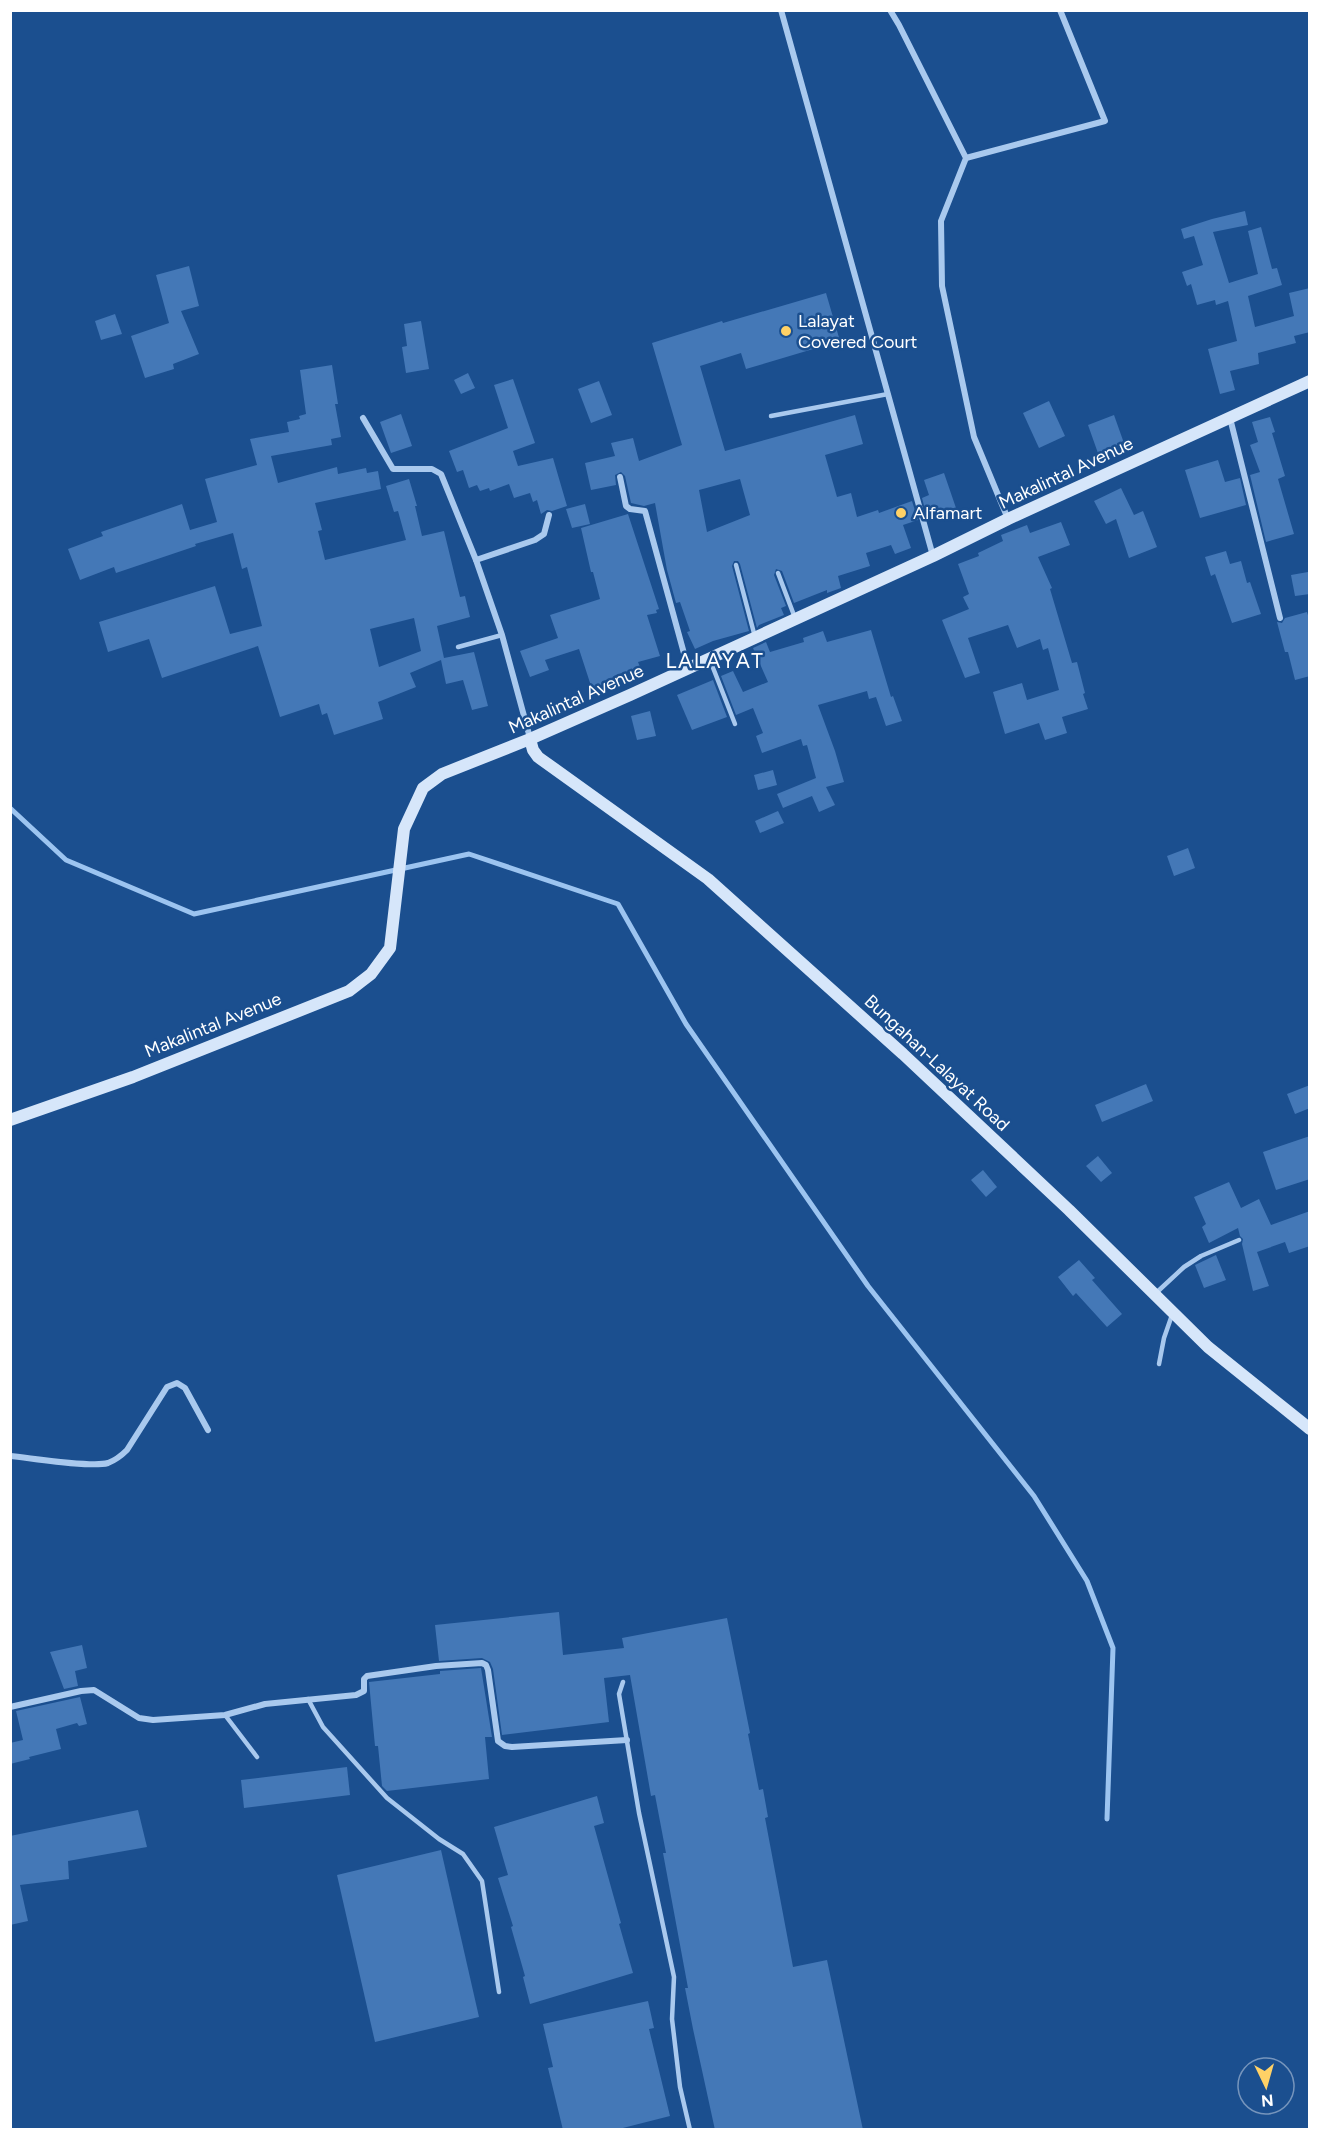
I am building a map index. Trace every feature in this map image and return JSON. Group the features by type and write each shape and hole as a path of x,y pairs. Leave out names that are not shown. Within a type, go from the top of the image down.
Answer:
{"main road":[{"name":"Makalintal Avenue","path":"10,1120 133,1077 349,991 371,974 390,948 404,829 423,788 442,774 530,739 688,669 1310,381"},
{"name":"Bungahan-Lalayat Road","path":"530,739 538,758 708,879 911,1062 1069,1210 1208,1347 1310,1429"}],"street":[{"path":"781,10 933,556"},
{"path":"890,10 966,158 941,221 942,286 974,437 1008,519"},
{"path":"966,158 1105,121 1060,10"},
{"path":"363,418 393,469 432,469 441,474 476,560 502,635 530,739"},
{"path":"1230,418 1280,618"},
{"path":"620,477 626,506 630,509 645,511 688,669"},
{"path":"476,560 536,540 544,534 549,515"},
{"path":"10,1456 89,1464 106,1464 120,1458 167,1387 177,1383 185,1388 208,1430"},
{"path":"10,1707 81,1690 94,1690 139,1718 153,1720 225,1715 265,1704 356,1695 364,1690 364,1679 367,1676 436,1666 482,1663 488,1670 498,1740 505,1746 627,1740"}],"lane":[{"path":"771,416 888,394"},
{"path":"736,565 755,637"},
{"path":"777,573 795,618"},
{"path":"458,647 502,635"},
{"path":"710,658 735,724"},
{"path":"1154,1294 1201,1256 1239,1240"},
{"path":"1159,1364 1164,1338 1173,1313"},
{"path":"623,1682 619,1694 639,1813 674,1977 672,2019 680,2087 690,2130"},
{"path":"308,1699 323,1727 387,1798 463,1854 482,1881 499,1992"},
{"path":"225,1715 257,1757"}],"building":[{"path":"1245,211 1248,225 1213,232 1229,283 1258,274 1248,231 1261,227 1272,269 1277,268 1282,285 1248,296 1255,327 1294,316 1289,293 1310,288 1310,332 1294,336 1296,343 1258,353 1259,364 1230,371 1235,390 1220,394 1208,349 1237,341 1228,301 1216,305 1215,300 1197,305 1191,284 1187,286 1182,272 1203,265 1194,236 1184,239 1181,229"},
{"path":"189,266 199,306 181,311 199,354 173,364 174,369 145,378 131,336 169,323 156,275"},
{"path":"826,293 840,341 746,369 741,353 700,366 725,451 855,415 863,444 825,455 837,497 851,493 857,517 878,510 879,513 912,501 918,520 903,525 911,548 895,554 891,545 866,553 870,566 838,576 841,588 827,593 827,590 794,603 782,571 776,569 774,575 786,606 781,608 784,615 759,625 757,628 740,564 734,561 732,566 749,631 713,641 695,649 687,632 690,631 680,602 676,603 667,570 655,503 644,506 631,503 625,476 621,472 615,475 616,485 591,490 585,463 615,456 611,443 633,438 639,461 682,445 652,343 722,321 723,323","holes":["740,479 750,515 707,532 699,490"]},
{"path":"115,314 122,334 101,340 95,321"},
{"path":"421,321 429,369 406,373 402,347 407,346 404,324"},
{"path":"332,365 338,404 335,404 341,437 331,439 332,445 271,456 278,483 337,467 338,474 366,468 367,473 378,471 381,489 315,503 322,530 318,531 325,560 406,540 398,511 394,512 386,486 409,479 422,536 444,531 460,597 465,596 470,617 437,626 444,658 474,652 488,706 472,710 463,680 446,684 441,660 410,673 416,687 378,702 383,719 334,735 327,713 322,715 319,704 280,717 258,646 162,678 149,639 108,652 99,622 215,586 230,634 262,626 247,567 242,569 233,533 195,544 196,546 116,573 114,567 80,580 68,549 103,536 101,532 182,504 190,530 217,522 205,479 257,465 250,439 289,432 287,422 300,419 299,416 306,414 300,370","holes":["414,618 421,651 379,667 370,629"]},
{"path":"468,373 475,388 461,394 454,380"},
{"path":"513,379 535,443 513,451 518,466 553,458 567,506 552,511 547,510 541,514 537,500 533,502 530,493 514,498 509,484 490,491 489,488 480,491 477,485 469,488 463,470 457,472 449,451 508,428 494,385"},
{"path":"599,381 612,415 591,423 578,389"},
{"path":"1049,401 1065,436 1039,448 1023,413"},
{"path":"401,414 412,446 391,453 380,422"},
{"path":"1114,415 1125,446 1099,456 1088,425"},
{"path":"1270,417 1275,432 1272,433 1285,476 1278,479 1294,534 1266,542 1250,475 1260,472 1250,445 1258,442 1252,422"},
{"path":"1218,460 1225,482 1240,478 1246,505 1200,518 1185,470"},
{"path":"944,473 956,508 927,517 922,498 929,495 924,480"},
{"path":"1121,488 1134,515 1143,511 1157,547 1129,558 1116,519 1106,524 1094,501"},
{"path":"585,504 590,524 572,528 566,509"},
{"path":"628,514 659,609 656,610 657,613 647,615 660,656 638,662 640,667 614,676 616,681 592,689 579,649 545,660 549,670 530,677 520,651 558,638 550,615 600,599 581,528"},
{"path":"1061,522 1070,545 1038,557 1052,588 1050,589 1072,663 1077,662 1088,709 1062,717 1067,733 1045,740 1039,723 1005,734 993,692 1022,683 1027,700 1059,690 1048,648 1043,650 1040,639 1017,648 1008,625 968,638 980,673 965,678 942,620 969,609 963,597 969,594 958,564 979,556 978,553 1003,541 1001,535 1027,525 1030,533"},
{"path":"1226,551 1230,564 1241,561 1247,583 1250,582 1261,614 1232,623 1215,574 1211,576 1205,557"},
{"path":"1308,572 1310,594 1295,596 1291,575"},
{"path":"1307,612 1310,622 1310,676 1295,680 1277,622 1282,623 1285,618"},
{"path":"871,630 891,697 893,696 902,721 886,726 876,697 869,699 867,691 818,705 844,782 826,787 835,805 819,812 812,796 783,808 777,794 816,778 807,745 803,746 801,739 762,753 756,736 763,733 753,708 736,715 721,676 733,671 743,692 768,682 753,648 766,642 770,652 804,642 803,638 823,631 827,642"},
{"path":"713,680 727,717 692,730 677,695"},
{"path":"650,711 656,736 637,740 631,716"},
{"path":"773,770 777,785 758,790 754,775"},
{"path":"778,811 784,823 760,833 755,821"},
{"path":"1188,848 1195,868 1174,876 1167,856"},
{"path":"1146,1084 1153,1101 1102,1122 1095,1105"},
{"path":"1310,1085 1310,1108 1295,1114 1287,1094"},
{"path":"1310,1136 1310,1179 1276,1190 1263,1152"},
{"path":"1098,1156 1112,1173 1101,1182 1086,1166"},
{"path":"983,1170 997,1187 986,1197 971,1180"},
{"path":"1229,1182 1241,1208 1259,1199 1271,1225 1310,1211 1310,1246 1289,1253 1285,1242 1257,1252 1269,1286 1253,1291 1242,1244 1243,1239 1238,1228 1209,1243 1202,1227 1206,1224 1194,1197"},
{"path":"1216,1255 1226,1280 1204,1288 1195,1265"},
{"path":"1079,1260 1095,1278 1092,1280 1122,1314 1107,1327 1076,1293 1073,1296 1058,1277"},
{"path":"559,1612 563,1655 624,1648 622,1638 727,1618 759,1790 763,1789 768,1817 765,1818 793,1967 827,1960 863,2130 715,2130 685,1988 688,1988 663,1853 666,1853 655,1795 651,1796 630,1675 604,1678 609,1722 502,1735 493,1669 490,1662 482,1658 439,1661 435,1625"},
{"path":"82,1645 87,1668 75,1671 78,1686 64,1689 50,1652"},
{"path":"481,1668 492,1737 485,1737 489,1779 387,1791 382,1786 378,1746 375,1746 369,1682 440,1674 440,1671"},
{"path":"80,1697 87,1724 79,1726 77,1723 56,1729 61,1749 10,1764 10,1743 23,1740 16,1711"},
{"path":"347,1767 350,1795 244,1808 241,1780"},
{"path":"597,1796 604,1823 594,1826 633,1973 530,2004 523,1977 525,1976 511,1927 513,1926 498,1878 508,1875 494,1827"},
{"path":"138,1810 147,1847 68,1861 69,1879 20,1885 28,1921 10,1925 10,1836"},
{"path":"441,1850 479,2017 375,2042 337,1875"},
{"path":"648,2001 654,2028 649,2029 670,2116 615,2130 563,2130 548,2068 553,2067 543,2024"}],"waterway":[{"path":"10,808 66,860 194,914 469,854 618,904 686,1024 868,1286 1034,1496 1087,1581 1113,1648 1107,1819"}],"place":[{"name":"Lalayat Covered Court","path":"786,331"},
{"name":"Alfamart","path":"901,513"}],"district":[{"name":"LALAYAT","path":"715,660"}]}
